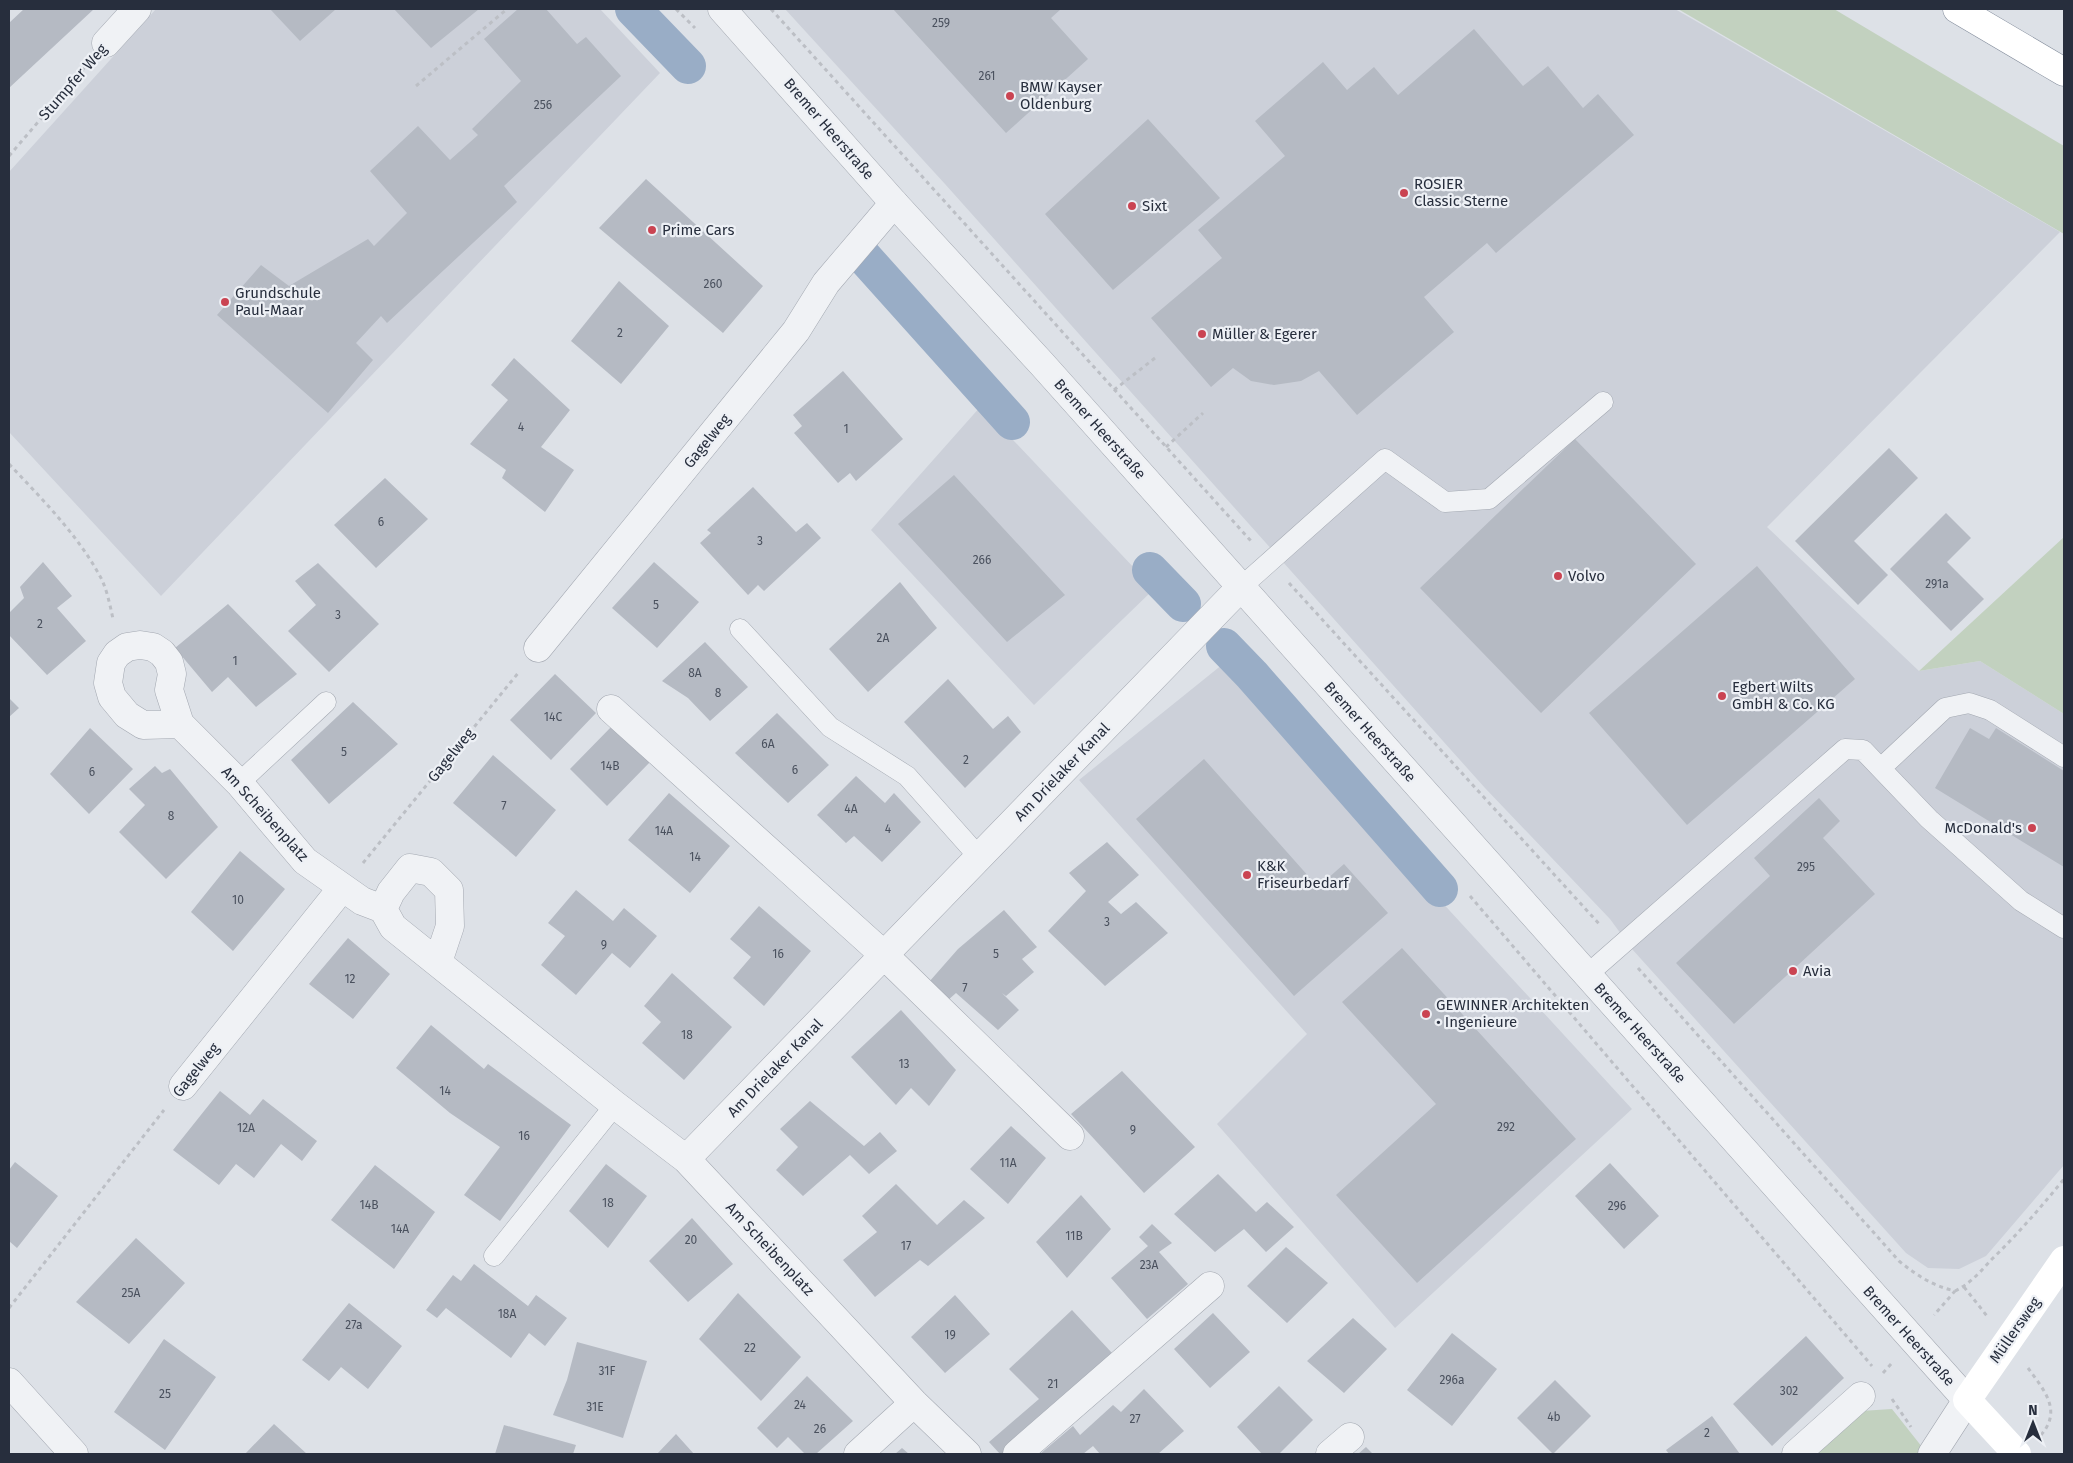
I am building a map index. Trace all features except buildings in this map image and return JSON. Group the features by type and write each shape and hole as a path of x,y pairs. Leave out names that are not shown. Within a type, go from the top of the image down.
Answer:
{"main road":[{"path":"1957,9 2064,72"},
{"name":"Müllersweg","path":"1966,1400 2064,1260"},
{"name":"Bremer Heerstraße","path":"1966,1400 2017,1454"}],"street":[{"name":"Stumpfer Weg","path":"106,43 137,9"},
{"name":"Bremer Heerstraße","path":"722,9 894,203 1042,364 1240,588 1588,974 1966,1400"},
{"name":"Gagelweg","path":"538,648 796,331 826,284 894,203"},
{"name":"Am Drielaker Kanal","path":"686,1159 1240,588"},
{"name":"Am Scheibenplatz","path":"117,654 127,646 140,645 153,647 162,653 169,662 172,674 169,690 180,724 239,783 304,861 362,901 382,909 393,927 615,1105 686,1159 914,1403 967,1454"},
{"path":"117,654 111,663 108,683 112,697 127,715 143,725 180,724"},
{"path":"611,709 884,955 1070,1136"},
{"path":"382,909 390,892 410,868 431,872 449,890 450,926 438,962"},
{"name":"Gagelweg","path":"183,1086 342,888"},
{"path":"1017,1454 1210,1286"},
{"path":"9,1382 74,1454"},
{"path":"1796,1454 1862,1396"},
{"path":"1932,1454 1966,1400"},
{"path":"858,1454 914,1403"}],"lane":[{"path":"1240,588 1385,459 1445,502 1489,499 1602,402"},
{"path":"740,629 830,727 907,776 979,858"},
{"path":"239,783 326,702"},
{"path":"1880,768 1945,708 1969,703 1990,710 2064,758"},
{"path":"1588,974 1845,749 1863,750 1929,819 2021,901 2064,928"},
{"path":"494,1256 615,1105"}],"path":[{"path":"416,86 507,9"},
{"path":"771,9 1620,947 1899,1261 1914,1274 1941,1288 1955,1291"},
{"name":"Stumpfer Weg","path":"9,156 106,43"},
{"path":"1114,390 1155,358"},
{"path":"1166,447 1204,413"},
{"path":"9,464 46,502 85,553 101,579 109,602 117,654"},
{"name":"Gagelweg","path":"342,888 538,648"},
{"name":"Gagelweg","path":"9,1308 183,1086"},
{"path":"1862,1396 1955,1291 1974,1279 2029,1222 2064,1179"}],"shaded area":[{"name":"Grundschule Paul-Maar","path":"156,9 600,9 660,73 161,596 9,432 9,172"},
{"path":"785,9 1675,9 2060,232 1767,527 1919,671 1980,661 2064,714 2064,1165 1986,1256 1959,1269 1928,1268 1906,1253 1632,949 1610,919 1485,788 945,184"},
{"path":"981,406 1154,589 1034,705 871,530"},
{"path":"1223,664 1632,1109 1395,1328 1217,1124 1307,1034 1079,780"}],"green space":[{"path":"1678,9 1834,9 2064,146 2064,234"},
{"path":"2064,537 2064,714 1980,661 1919,671"},
{"path":"1892,1409 1926,1452 1923,1454 1813,1454 1861,1411"}],"waterway":[{"path":"633,9 688,66"},
{"path":"864,257 1012,422"},
{"path":"1150,570 1183,604"},
{"path":"1224,646 1252,675 1440,889"}],"place":[{"name":"BMW Kayser Oldenburg","path":"1010,96"},
{"name":"ROSIER Classic Sterne","path":"1404,193"},
{"name":"Sixt","path":"1132,206"},
{"name":"Prime Cars","path":"652,230"},
{"name":"Grundschule Paul-Maar","path":"225,302"},
{"name":"Müller & Egerer","path":"1202,334"},
{"name":"Volvo","path":"1558,576"},
{"name":"Egbert Wilts GmbH & Co. KG","path":"1722,696"},
{"name":"McDonald's","path":"2032,828"},
{"name":"K&K Friseurbedarf","path":"1247,875"},
{"name":"Avia","path":"1793,971"},
{"name":"GEWINNER Architekten • Ingenieure","path":"1426,1014"}]}
